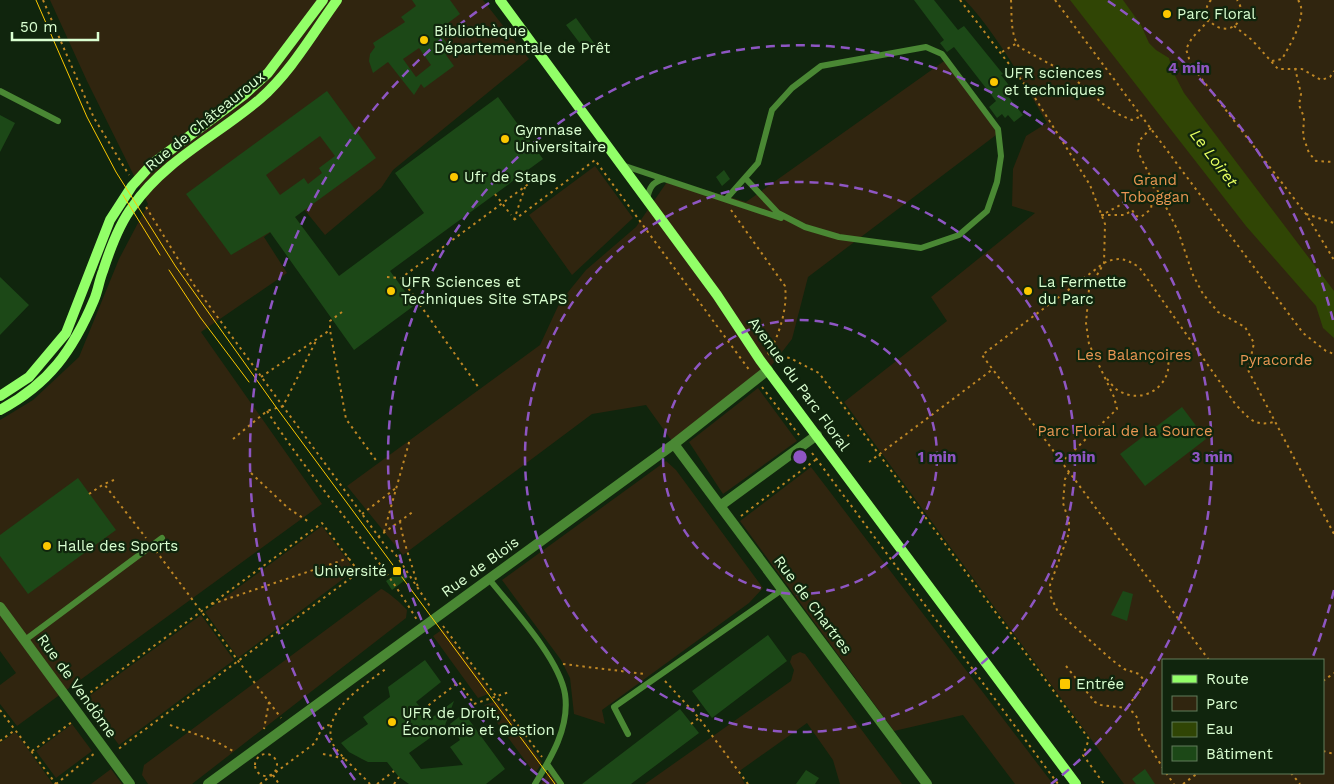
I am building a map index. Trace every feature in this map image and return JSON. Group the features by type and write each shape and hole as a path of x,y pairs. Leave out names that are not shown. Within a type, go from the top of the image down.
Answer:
{"street":[{"name":"Rue de Châteauroux","path":"0,396 29,377 66,333 110,220 132,186 152,164 244,95 268,72 323,0"},
{"name":"Rue de Châteauroux","path":"0,410 43,382 61,362 95,300 103,271 125,218 139,198 166,169 261,98 280,78 337,0"},
{"name":"Avenue du Parc Floral","path":"500,0 717,296 768,370 1076,784"},
{"name":"Rue de Blois","path":"208,784 674,444 768,370"},
{"path":"720,506 816,435"},
{"name":"Rue de Chartres","path":"674,444 926,784"},
{"name":"Rue de Vendôme","path":"0,607 130,784"}],"lane":[{"path":"621,164 839,237 921,248 959,235 987,211 997,182 1001,156 998,129 942,54 926,47 821,66 792,88 772,110 758,163 746,179 727,198"},
{"path":"0,91 58,121"},
{"path":"646,201 649,188 654,183 666,179"},
{"path":"746,179 778,213 805,227"},
{"path":"25,640 162,538"},
{"path":"489,579 554,663 565,694 563,723 554,754 535,784"},
{"path":"628,734 614,708 782,589"},
{"path":"546,764 562,784"}],"path":[{"path":"43,0 94,118 131,179"},
{"path":"960,0 1002,52 1035,98 1090,185 1105,224 1104,263 1089,289 1086,324 1088,344 1105,377 1117,409 1062,462"},
{"path":"1011,0 1012,26 1017,43 1025,52 1070,75 1120,115 1132,120 1142,116"},
{"path":"1055,0 1304,333 1326,351 1334,354"},
{"path":"1211,0 1207,8 1209,20 1220,28 1234,26 1252,40 1278,69 1302,69 1321,80 1330,77 1334,71"},
{"path":"1234,26 1241,16 1237,0"},
{"path":"1272,61 1282,58 1288,48 1301,15 1301,4 1298,0"},
{"path":"1209,20 1192,38 1186,49 1191,64 1306,214 1334,260"},
{"path":"1002,52 1017,43"},
{"path":"1295,68 1302,94 1299,103 1304,117 1302,136 1305,145 1316,161 1334,162"},
{"path":"1151,128 1140,141 1138,152 1178,230 1193,275 1203,294 1218,312 1245,326 1254,343 1248,370 1334,534"},
{"path":"525,187 514,220 596,160 752,374"},
{"path":"387,277 401,278 546,170"},
{"path":"1102,215 1125,215 1132,210 1136,216 1141,217 1151,210 1154,184"},
{"path":"495,194 511,215"},
{"path":"727,198 735,218 785,286 786,296 776,341 768,354 790,358 819,373 1089,739 1083,755 1104,784"},
{"path":"1102,215 1124,202 1125,204"},
{"path":"144,204 194,285 386,548 394,552 432,610"},
{"path":"1306,214 1334,223"},
{"path":"1208,659 982,355 1104,263 1114,258 1127,259 1139,267 1236,404 1257,423 1262,425 1274,422"},
{"path":"401,278 479,388"},
{"path":"342,312 330,321 330,330 346,420 378,463"},
{"path":"261,378 330,330"},
{"path":"233,439 267,412 282,406 317,339"},
{"path":"1105,377 1119,392 1134,397 1151,394 1163,380 1168,370 1168,357 1164,350"},
{"path":"869,462 992,370"},
{"name":"Avenue du Parc Floral","path":"760,384 802,439"},
{"path":"267,412 290,448 370,552 418,620"},
{"path":"835,445 849,435"},
{"path":"384,532 410,439"},
{"name":"Avenue du Parc Floral","path":"810,450 1058,784"},
{"path":"737,518 817,458"},
{"path":"1069,472 1066,479 1063,503 1069,522 1069,533 1050,585 1051,598 1062,616 1112,660 1124,669 1139,674 1143,679 1143,686 1127,708"},
{"path":"251,473 288,508 309,522"},
{"path":"89,494 114,480"},
{"path":"104,484 287,726"},
{"path":"362,514 396,487"},
{"path":"378,536 414,511"},
{"path":"400,521 402,537 411,558 418,590"},
{"path":"0,710 56,784 238,661 360,572 322,523 82,699"},
{"path":"210,605 349,558"},
{"path":"439,629 444,625 546,764"},
{"path":"554,663 659,676 699,718 748,784"},
{"path":"370,784 333,744 332,726 338,709 353,694 391,665"},
{"path":"1066,666 1096,702 1101,705 1127,708 1138,719 1139,730 1162,766"},
{"path":"413,717 458,682 474,704 509,692"},
{"path":"266,740 263,735 269,702"},
{"path":"692,710 701,703"},
{"path":"32,751 80,716"},
{"path":"692,724 699,718"},
{"path":"170,725 215,741 243,758"},
{"path":"260,784 315,743 321,730 327,726 332,726"},
{"path":"0,741 16,730"},
{"path":"266,754 274,757 277,768 273,774 266,777 256,772 254,762 259,756 266,754"},
{"path":"323,754 347,759"},
{"path":"377,784 394,771"},
{"path":"273,774 279,784"},
{"path":"1182,784 1197,774"},
{"path":"1292,774 1300,784"},
{"path":"394,784 399,777"}],"green space":[{"path":"50,0 483,0 529,59 393,170 381,188 325,235 303,208 264,237 287,273 201,332 322,504 17,726 0,704 0,685 16,673 0,651 0,420 33,400 79,357 119,259 148,204 87,81"},
{"name":"Parc Floral de la Source","path":"965,0 1334,0 1334,784 1124,784 844,402 947,321 931,297 1035,213 1012,206 1013,169 1026,136 1047,123 989,29"},
{"path":"947,59 1000,132 808,277 792,339 768,370 674,444 646,405 592,414 403,555 347,486 540,345 560,302 586,270 636,227 669,179 746,202"},
{"path":"595,166 633,218 572,275 529,215"},
{"path":"758,388 797,441 723,494 689,442"},
{"path":"666,461 676,470 763,588 749,603 602,710 605,724 574,714 570,678 561,660 502,580"},
{"path":"811,467 1053,784 1015,784 963,715 894,731 740,521"},
{"path":"322,526 355,570 238,658 205,612"},
{"path":"381,589 391,595 407,610 406,618 192,784 148,784 142,775 144,765"},
{"path":"201,615 234,660 119,745 85,699"},
{"path":"443,629 491,693 478,698 433,636"},
{"path":"800,652 805,654 902,784 840,784 833,760 807,723 738,772 745,784 645,784 791,681 794,670 790,662 792,656"},
{"path":"497,701 542,762 535,774 484,705"},
{"path":"72,724 92,751 56,778 36,751"},
{"path":"15,732 53,784 0,784 0,743"},
{"path":"111,769 122,784 91,784"},
{"path":"549,771 558,784 541,784"}],"water":[{"name":"Le Loiret","path":"1070,0 1123,0 1141,25 1149,43 1169,58 1172,70 1184,93 1334,291 1334,338 1323,328 1316,306 1246,226"}],"building":[{"name":"Bibliothèque Départementale de Prêt","path":"412,0 450,0 460,14 440,29 444,34 442,36 452,51 446,55 454,66 424,88 421,84 414,95 388,62 373,73 369,61 370,54 375,47 373,43 405,22 401,17 416,6","holes":["419,48 431,65 416,77 403,59"]},
{"path":"914,0 934,0 958,30 964,26 1003,74 1001,75 1014,92 1008,96 1023,115 1014,122 1008,115 1005,118 1002,114 997,118 989,107 996,101 954,47 947,52 940,43 944,40"},
{"path":"576,18 594,43 585,50 566,25"},
{"path":"327,91 376,158 295,217 339,276 424,213 395,173 498,97 543,159 390,271 415,305 354,350 270,232 231,255 186,194","holes":["320,136 335,156 319,168 322,173 308,184 304,178 280,195 266,175"]},
{"path":"0,115 15,123 0,152"},
{"path":"724,170 730,179 722,186 716,177"},
{"path":"0,277 29,305 0,335"},
{"path":"1182,407 1206,439 1145,486 1120,454"},
{"name":"Halle des Sports","path":"78,478 116,530 28,594 0,556 0,535"},
{"path":"403,569 409,577 392,590 386,581"},
{"path":"1123,591 1133,594 1127,621 1111,615"},
{"path":"768,635 787,661 712,718 692,691"},
{"name":"UFR de Droit, Économie et Gestion","path":"425,660 441,682 416,702 430,719 454,701 444,728 409,753 421,769 463,765 450,747 460,740 450,724 464,713 505,769 486,784 409,784 399,777 387,762 368,762 349,752 341,743 368,724 363,717 390,697 388,687"},
{"path":"680,709 699,733 631,784 582,784"},
{"path":"1145,769 1155,784 1136,784 1132,779"},
{"path":"806,770 819,778 815,784 796,784"}],"tram line":[{"path":"36,0 87,117 116,172 176,267 276,407 555,784"},
{"path":"123,195 160,255"},
{"path":"169,270 200,317 249,382"}],"place":[{"name":"Parc Floral","path":"1167,14"},
{"name":"Bibliothèque Départementale de Prêt","path":"424,40"},
{"name":"UFR sciences et techniques","path":"994,82"},
{"name":"Gymnase Universitaire","path":"505,139"},
{"name":"Ufr de Staps","path":"454,177"},
{"name":"UFR Sciences et Techniques Site STAPS","path":"391,291"},
{"name":"La Fermette du Parc","path":"1028,291"},
{"name":"Halle des Sports","path":"47,546"},
{"name":"Université","path":"397,571"},
{"name":"Entrée","path":"1065,684"},
{"name":"UFR de Droit, Économie et Gestion","path":"392,722"}],"park label":[{"name":"Grand Toboggan","path":"1155,188"},
{"name":"Les Balançoires","path":"1134,355"},
{"name":"Pyracorde","path":"1276,360"}]}
